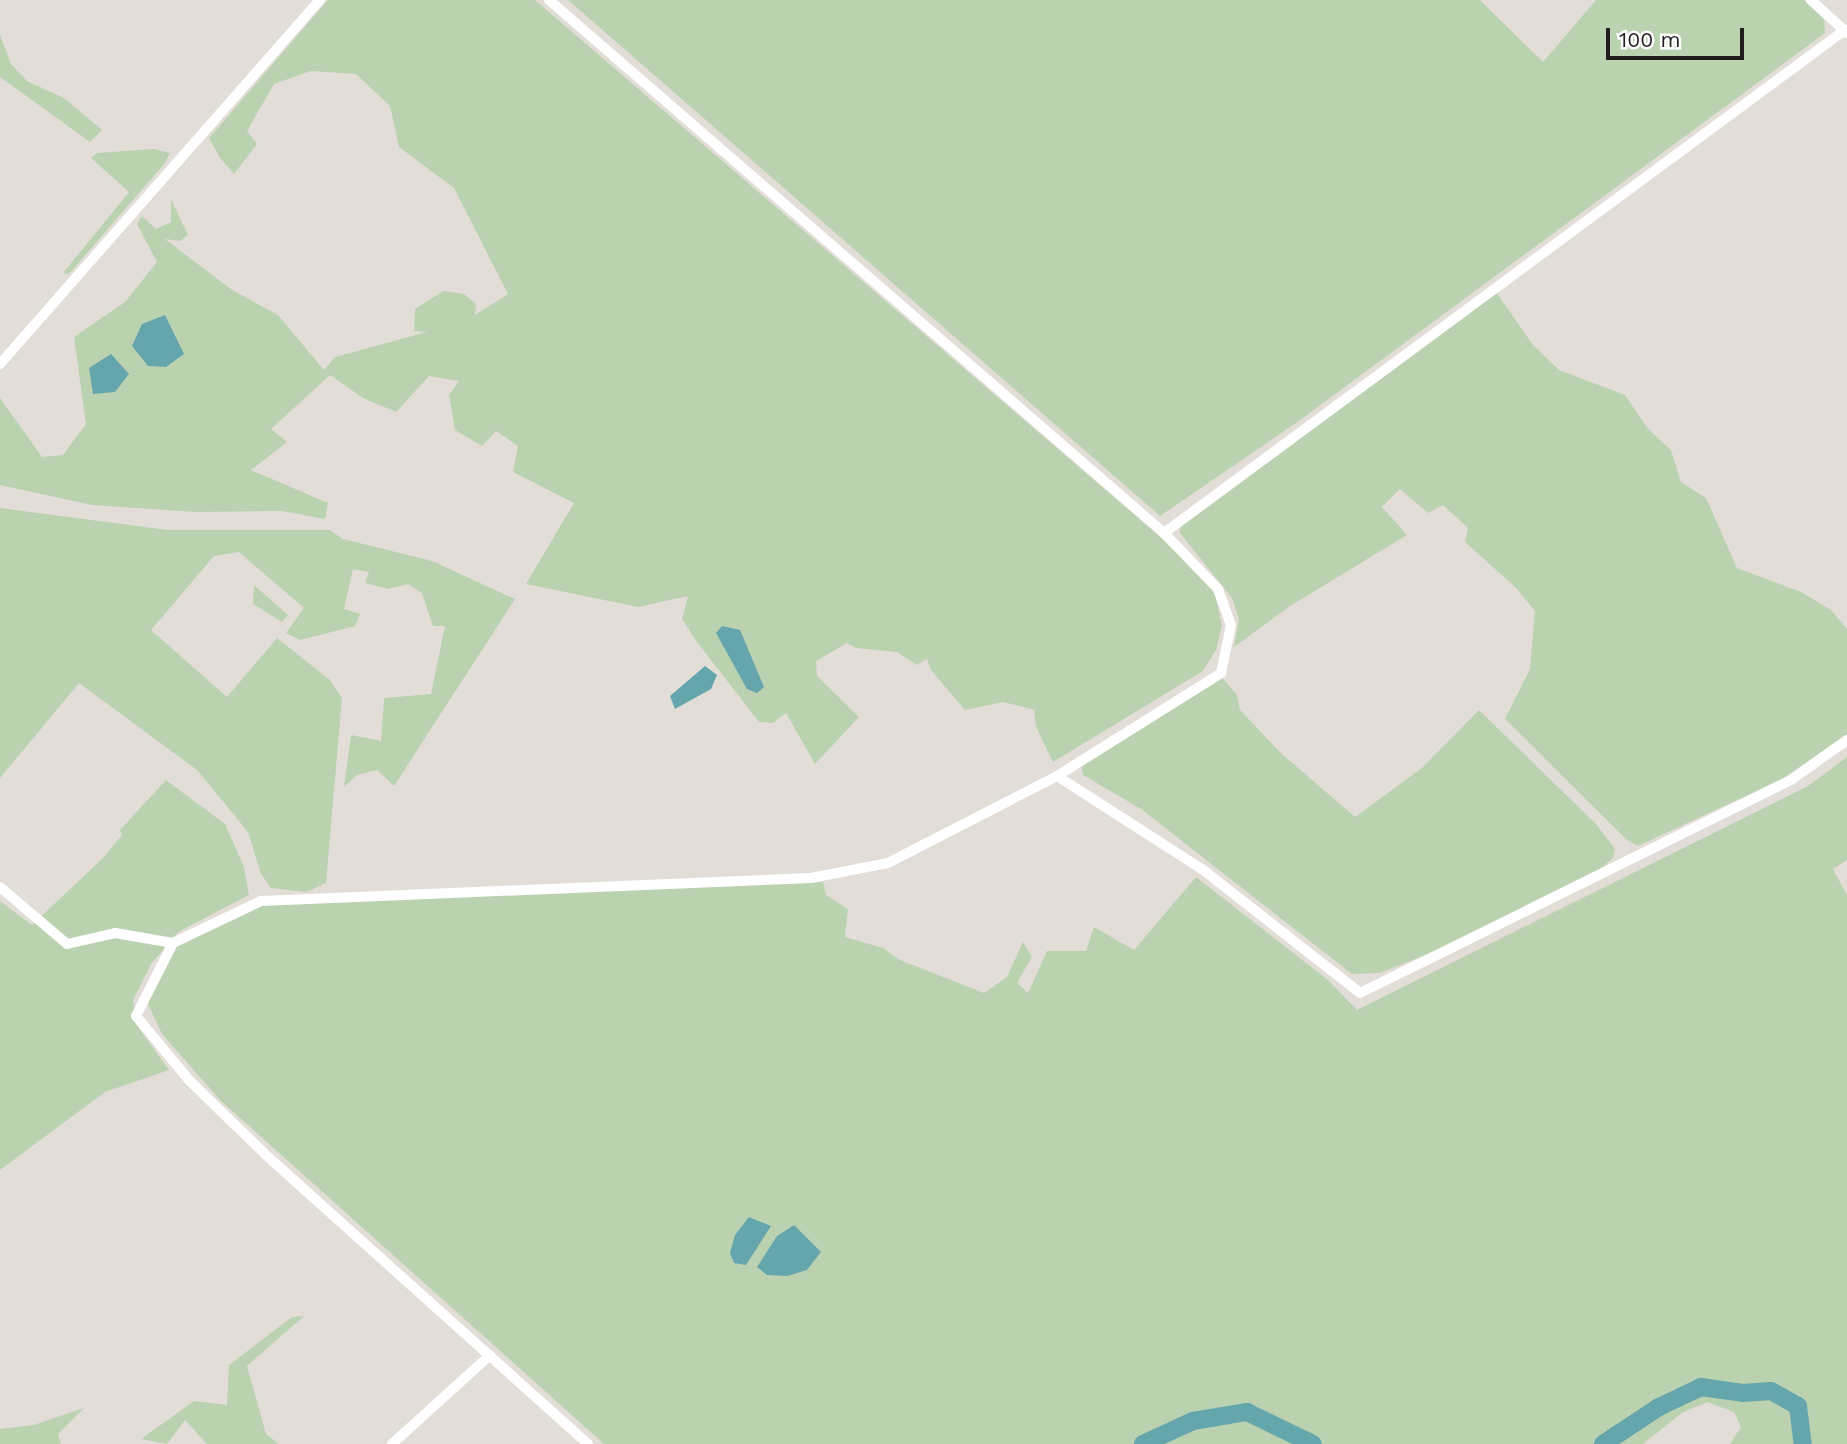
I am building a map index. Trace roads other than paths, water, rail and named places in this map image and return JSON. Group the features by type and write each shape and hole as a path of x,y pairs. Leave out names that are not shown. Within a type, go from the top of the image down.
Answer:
{"street":[{"path":"0,364 320,0"},
{"path":"0,887 67,944 115,933 173,943 261,901 811,878 888,863 1057,776 1221,673 1231,625 1218,589 1164,533 549,0"},
{"path":"1164,533 1846,31 1811,0"},
{"path":"1057,776 1202,869 1360,993 1791,780 1847,740"},
{"path":"173,943 136,1016 189,1080 264,1153 588,1444"},
{"path":"392,1444 490,1355"}],"water":[{"path":"165,315 184,354 166,367 148,366 132,346 142,324"},
{"path":"111,354 129,374 115,392 93,394 89,368"},
{"path":"722,626 740,630 764,687 757,693 747,689 716,633"},
{"path":"705,666 717,675 711,689 675,709 670,696"},
{"path":"749,1217 771,1226 746,1265 734,1263 730,1253 735,1235"},
{"path":"794,1225 821,1252 807,1270 787,1276 767,1275 757,1267 777,1236"}],"waterway":[{"path":"1603,1444 1659,1407 1701,1387 1743,1393 1771,1391 1798,1406 1803,1444"},
{"path":"1143,1444 1193,1421 1247,1412 1313,1444"}]}
